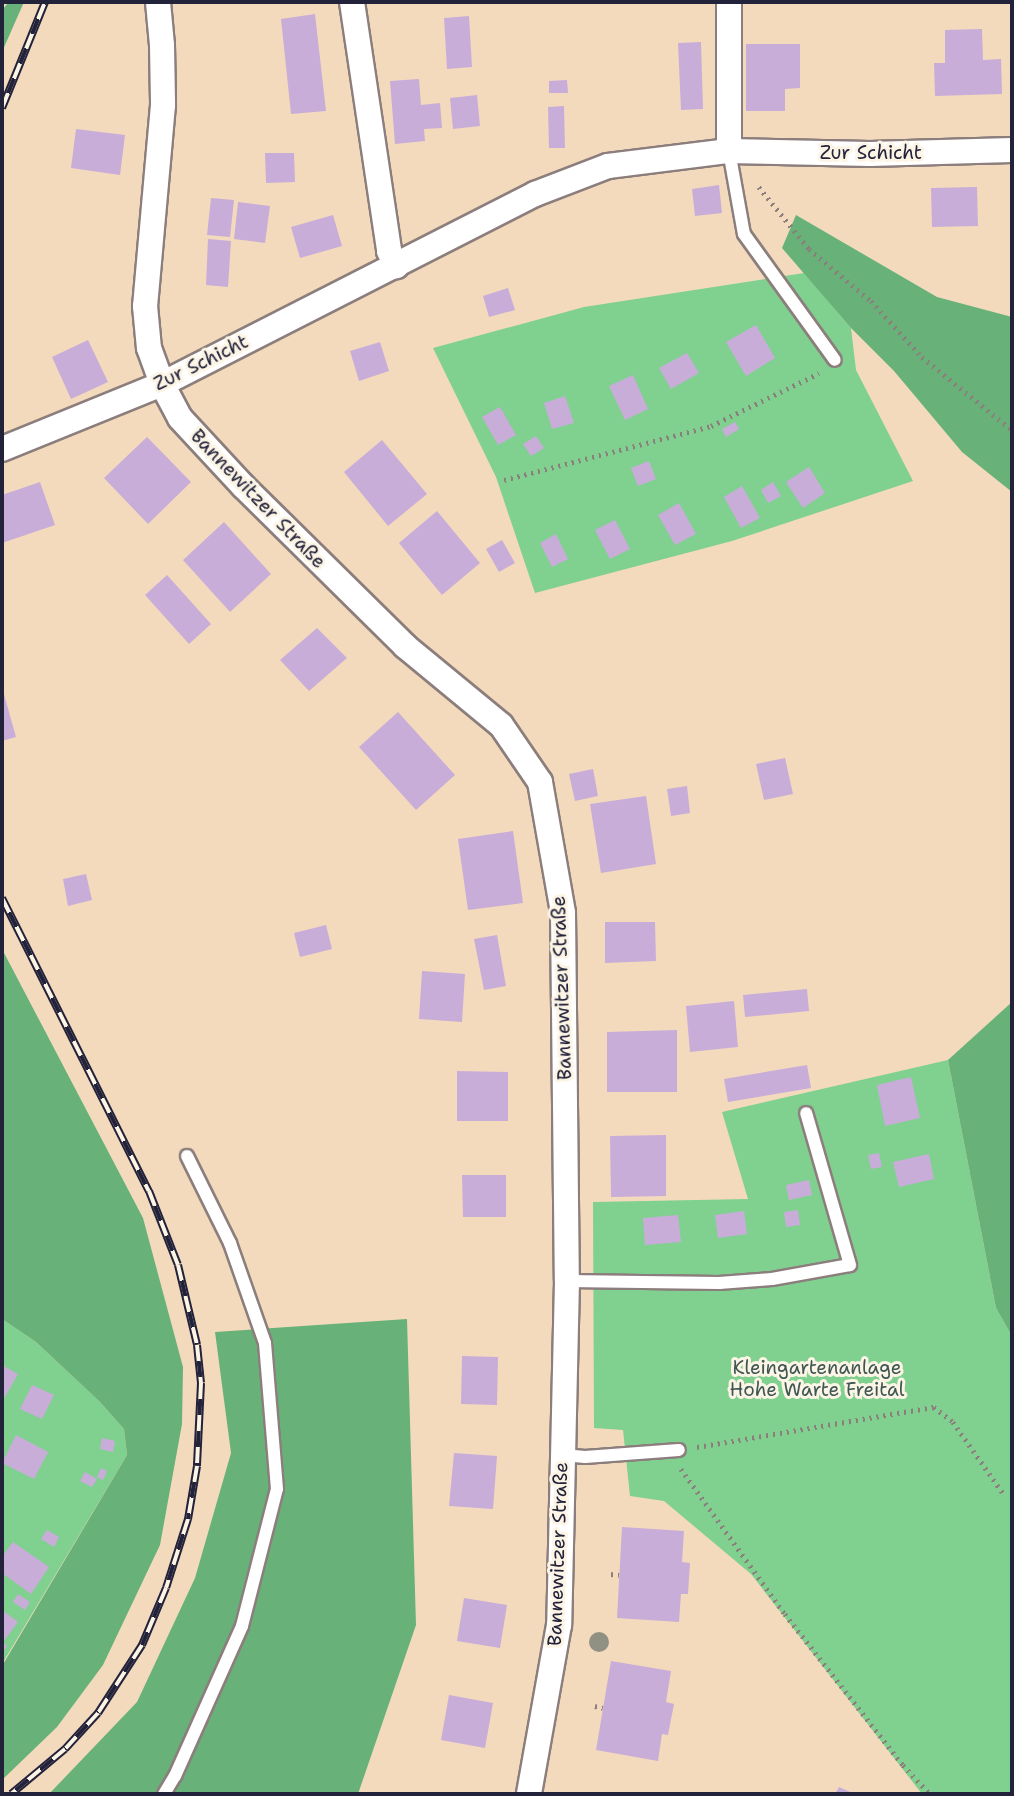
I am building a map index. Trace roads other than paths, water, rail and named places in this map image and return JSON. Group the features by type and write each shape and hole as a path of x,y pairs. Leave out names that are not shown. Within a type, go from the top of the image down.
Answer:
{"street":[{"name":"Bannewitzer Straße","path":"158,2 163,105 145,306 149,348 162,384 180,418 244,487 405,646 501,725 540,782 563,913 567,1281 559,1625 529,1794"},
{"path":"352,2 389,251 396,266"},
{"path":"729,2 729,151"},
{"name":"Zur Schicht","path":"2,449 162,384 535,194 608,166 729,151 870,154 1012,150"}],"lane":[{"path":"729,151 744,234 835,360"},
{"path":"567,1281 719,1283 772,1279 850,1265 806,1113"},
{"path":"164,1794 175,1776 242,1626 277,1489 265,1343 230,1243 187,1156"},
{"path":"562,1455 585,1457 673,1451"}],"railway":[{"path":"2,108 45,2"},
{"path":"2,898 149,1191 178,1265 197,1345 201,1383 197,1466 188,1519 166,1588 142,1645 98,1713 65,1749 11,1794"}],"park label":[{"name":"Kleingartenanlage Hohe Warte Freital","path":"817,1379"}]}
